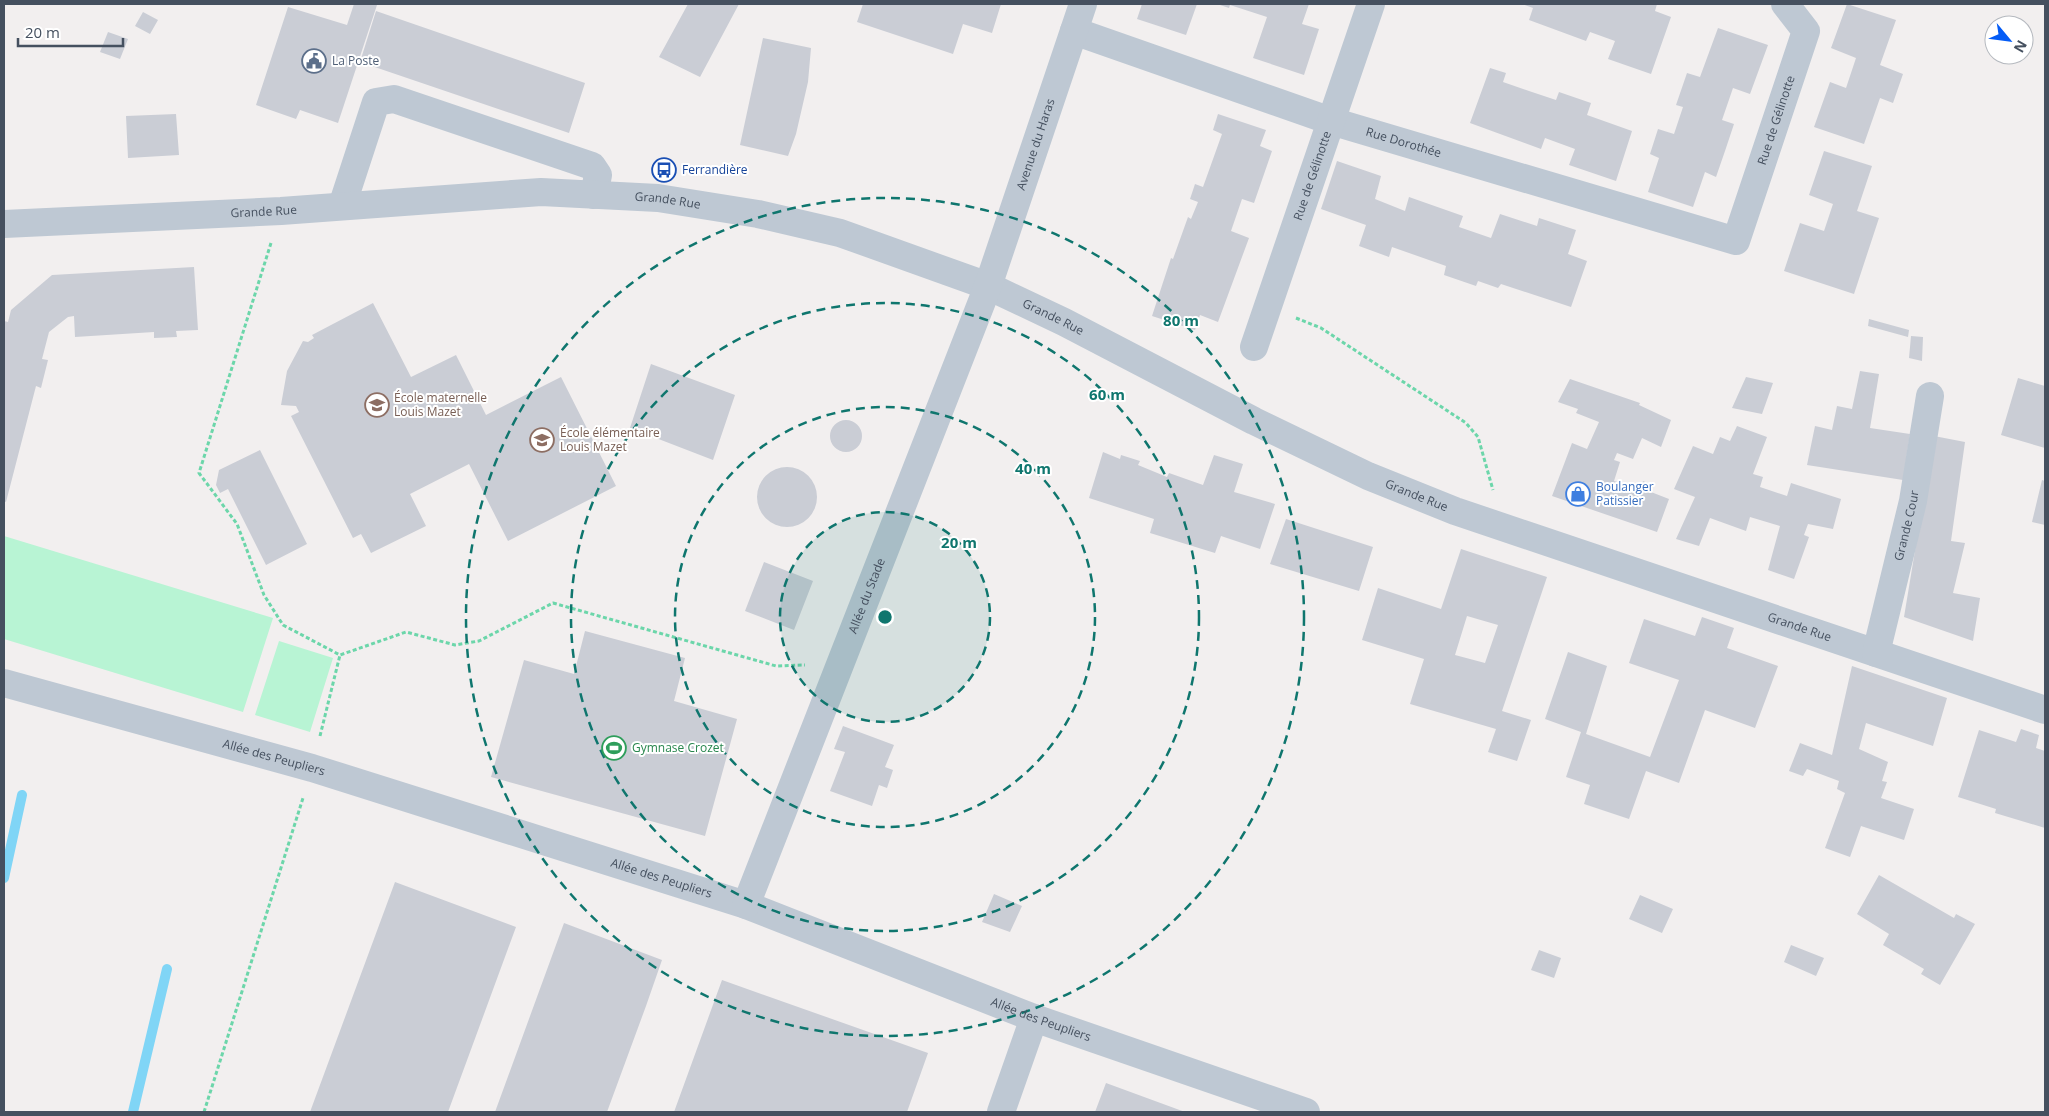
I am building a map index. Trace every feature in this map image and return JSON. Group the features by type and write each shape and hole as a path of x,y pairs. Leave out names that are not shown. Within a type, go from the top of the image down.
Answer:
{"street":[{"name":"Avenue du Haras","path":"988,286 1083,4"},
{"name":"Rue de Gélinotte","path":"1254,347 1371,4"},
{"name":"Rue de Gélinotte","path":"1736,240 1806,31 1785,4"},
{"name":"Rue Dorothée","path":"1074,31 1331,121 1736,240"},
{"path":"342,206 376,102 394,99 592,166 598,175 594,195"},
{"name":"Grande Rue","path":"4,224 281,211 542,192 658,198 786,220 840,233 988,286 1064,322 1254,421 1368,476 1496,526 2045,710"},
{"name":"Allée du Stade","path":"746,905 988,286"},
{"name":"Grande Cour","path":"1876,653 1913,501 1930,396"},
{"name":"Allée des Peupliers","path":"4,683 312,768 746,905 1034,1018 1306,1112"},
{"path":"1001,1112 1034,1018"}],"path":[{"path":"281,211 199,473 237,524 264,594 283,625 340,655 406,632 455,645 479,641 553,603 776,666 841,665"},
{"path":"1267,307 1321,328 1466,423 1478,436 1493,491 1504,503 1496,526"},
{"path":"204,1112 312,768 340,655"}],"green space":[{"path":"4,536 273,618 243,712 4,639"},
{"path":"279,641 333,658 310,732 255,715"}],"building":[{"path":"354,4 377,5 338,123 300,110 296,119 256,105 288,7 347,25"},
{"path":"688,4 739,4 700,77 659,57"},
{"path":"863,4 1001,4 992,33 963,24 953,54 857,22"},
{"path":"1142,4 1197,4 1186,35 1137,19"},
{"path":"1217,4 1309,4 1302,24 1319,29 1304,75 1253,58 1267,17 1230,5 1229,8"},
{"path":"1522,4 1657,4 1655,11 1671,17 1651,74 1608,59 1615,41 1590,32 1586,41 1529,20 1533,8"},
{"path":"1847,4 1896,20 1880,65 1903,74 1893,103 1880,98 1864,144 1814,127 1830,82 1846,88 1856,58 1831,48"},
{"path":"376,11 585,83 569,133 360,62"},
{"path":"143,12 158,20 150,34 135,26"},
{"path":"1718,28 1768,45 1750,94 1733,88 1722,120 1734,124 1725,151 1716,177 1705,172 1693,207 1648,192 1659,158 1650,154 1658,129 1674,134 1683,107 1676,105 1687,73 1700,77"},
{"path":"108,32 128,39 120,59 100,52"},
{"path":"763,38 811,48 808,82 796,134 788,156 740,145"},
{"path":"1490,68 1506,73 1503,82 1556,100 1559,92 1591,103 1587,115 1632,131 1616,181 1569,165 1575,149 1545,138 1541,149 1470,123"},
{"path":"176,114 179,155 128,158 126,116"},
{"path":"1218,114 1266,130 1260,146 1272,151 1254,203 1242,199 1231,231 1249,238 1218,322 1200,315 1195,330 1152,316 1171,258 1173,259 1188,217 1191,219 1198,202 1190,199 1195,184 1203,187 1222,134 1213,130"},
{"path":"1824,151 1872,166 1857,211 1879,218 1854,294 1784,271 1800,223 1824,231 1833,204 1809,195"},
{"path":"1337,161 1381,176 1375,199 1405,211 1409,197 1463,216 1459,227 1491,238 1500,214 1537,226 1539,218 1576,230 1568,254 1587,261 1571,307 1501,284 1498,288 1478,281 1476,286 1444,275 1446,266 1392,247 1389,257 1359,246 1366,225 1321,209"},
{"path":"194,267 198,330 176,331 177,337 154,338 154,332 75,337 74,316 68,317 49,332 42,359 48,360 41,388 36,386 6,502 4,501 4,321 8,322 11,310 52,275"},
{"path":"373,303 411,377 456,355 486,415 561,377 616,486 508,541 469,464 410,494 426,526 371,553 361,534 353,538 291,416 299,412 296,406 281,405 287,371 303,341 308,342 314,338 312,335"},
{"path":"1869,319 1909,330 1908,337 1868,326"},
{"path":"1911,336 1923,337 1922,361 1909,358"},
{"path":"651,364 735,395 713,460 630,428"},
{"path":"1860,371 1879,374 1870,428 1910,434 1903,480 1807,465 1815,426 1832,430 1837,406 1852,409"},
{"path":"1746,377 1773,383 1762,414 1732,408"},
{"path":"2018,378 2045,386 2045,448 2001,435"},
{"path":"1570,379 1640,403 1639,405 1671,420 1661,447 1642,438 1633,459 1617,453 1614,460 1620,462 1614,481 1640,489 1643,481 1653,485 1651,492 1669,499 1657,532 1552,496 1572,443 1587,449 1599,422 1576,413 1578,409 1558,402"},
{"path":"846,420 852,421 857,425 861,430 861,442 857,447 852,451 846,452 840,451 835,447 831,442 830,436 831,430 835,425 840,421"},
{"path":"1737,426 1767,437 1753,474 1763,477 1760,487 1787,496 1791,483 1841,499 1833,529 1808,524 1804,535 1809,537 1794,579 1768,570 1780,526 1750,517 1746,531 1710,518 1699,546 1676,539 1695,497 1674,489 1693,446 1713,454 1720,437 1730,441"},
{"path":"1934,436 1965,442 1951,541 1965,543 1953,593 1980,598 1973,641 1904,617"},
{"path":"260,450 307,544 266,565 228,489 220,493 216,485 219,470"},
{"path":"1103,452 1120,459 1121,455 1140,461 1138,465 1167,477 1169,473 1203,485 1214,455 1243,464 1234,492 1275,504 1260,549 1221,536 1215,553 1150,533 1154,519 1089,498"},
{"path":"781,467 793,467 809,475 815,485 817,497 815,509 809,519 793,527 781,527 765,519 757,503 757,491 765,475"},
{"path":"2042,480 2045,481 2045,525 2032,522"},
{"path":"1286,519 1373,547 1359,591 1270,564"},
{"path":"1461,549 1547,577 1502,711 1531,720 1517,761 1488,752 1496,729 1410,704 1424,659 1362,640 1378,588 1441,609","holes":["1467,616 1498,625 1485,663 1455,655"]},
{"path":"764,562 813,581 794,630 745,611"},
{"path":"1702,617 1734,628 1727,648 1778,666 1755,728 1705,710 1679,783 1646,771 1629,819 1584,804 1590,785 1566,777 1581,732 1545,719 1568,652 1607,666 1586,734 1650,757 1679,680 1629,663 1644,619 1695,636"},
{"name":"Gymnase Crozet","path":"585,631 685,658 674,701 737,719 705,836 491,777 524,660 574,674"},
{"path":"1852,666 1947,698 1933,746 1866,723 1859,749 1888,762 1882,781 1887,782 1881,798 1914,809 1904,840 1861,826 1850,857 1825,848 1845,793 1837,789 1839,781 1807,769 1803,776 1789,771 1800,743 1832,755"},
{"path":"843,726 894,745 885,767 893,770 887,788 879,785 872,806 830,791 845,752 834,749"},
{"path":"2021,729 2039,735 2036,748 2045,751 2045,828 1995,813 1996,809 1958,797 1979,730 2016,742"},
{"path":"1879,875 1954,918 1956,914 1975,924 1940,985 1921,974 1924,969 1883,945 1889,934 1857,914"},
{"path":"395,882 516,927 448,1112 310,1112"},
{"path":"994,894 1022,906 1010,932 982,922"},
{"path":"1640,895 1673,909 1662,933 1629,919"},
{"path":"564,923 662,960 646,1006 607,1112 495,1112"},
{"path":"1791,945 1824,958 1816,976 1784,962"},
{"path":"1539,950 1561,958 1554,978 1531,970"},
{"path":"722,980 928,1053 907,1112 674,1112"},
{"path":"1106,1083 1185,1112 1095,1112"}],"waterway":[{"path":"4,878 22,795"},
{"path":"133,1112 167,969"}],"place":[{"name":"La Poste","path":"314,61"},
{"name":"Ferrandière","path":"664,170"},
{"name":"École maternelle Louis Mazet","path":"377,405"},
{"name":"École élémentaire Louis Mazet","path":"542,440"},
{"name":"Boulanger Patissier","path":"1578,494"},
{"name":"Gymnase Crozet","path":"614,748"}]}
